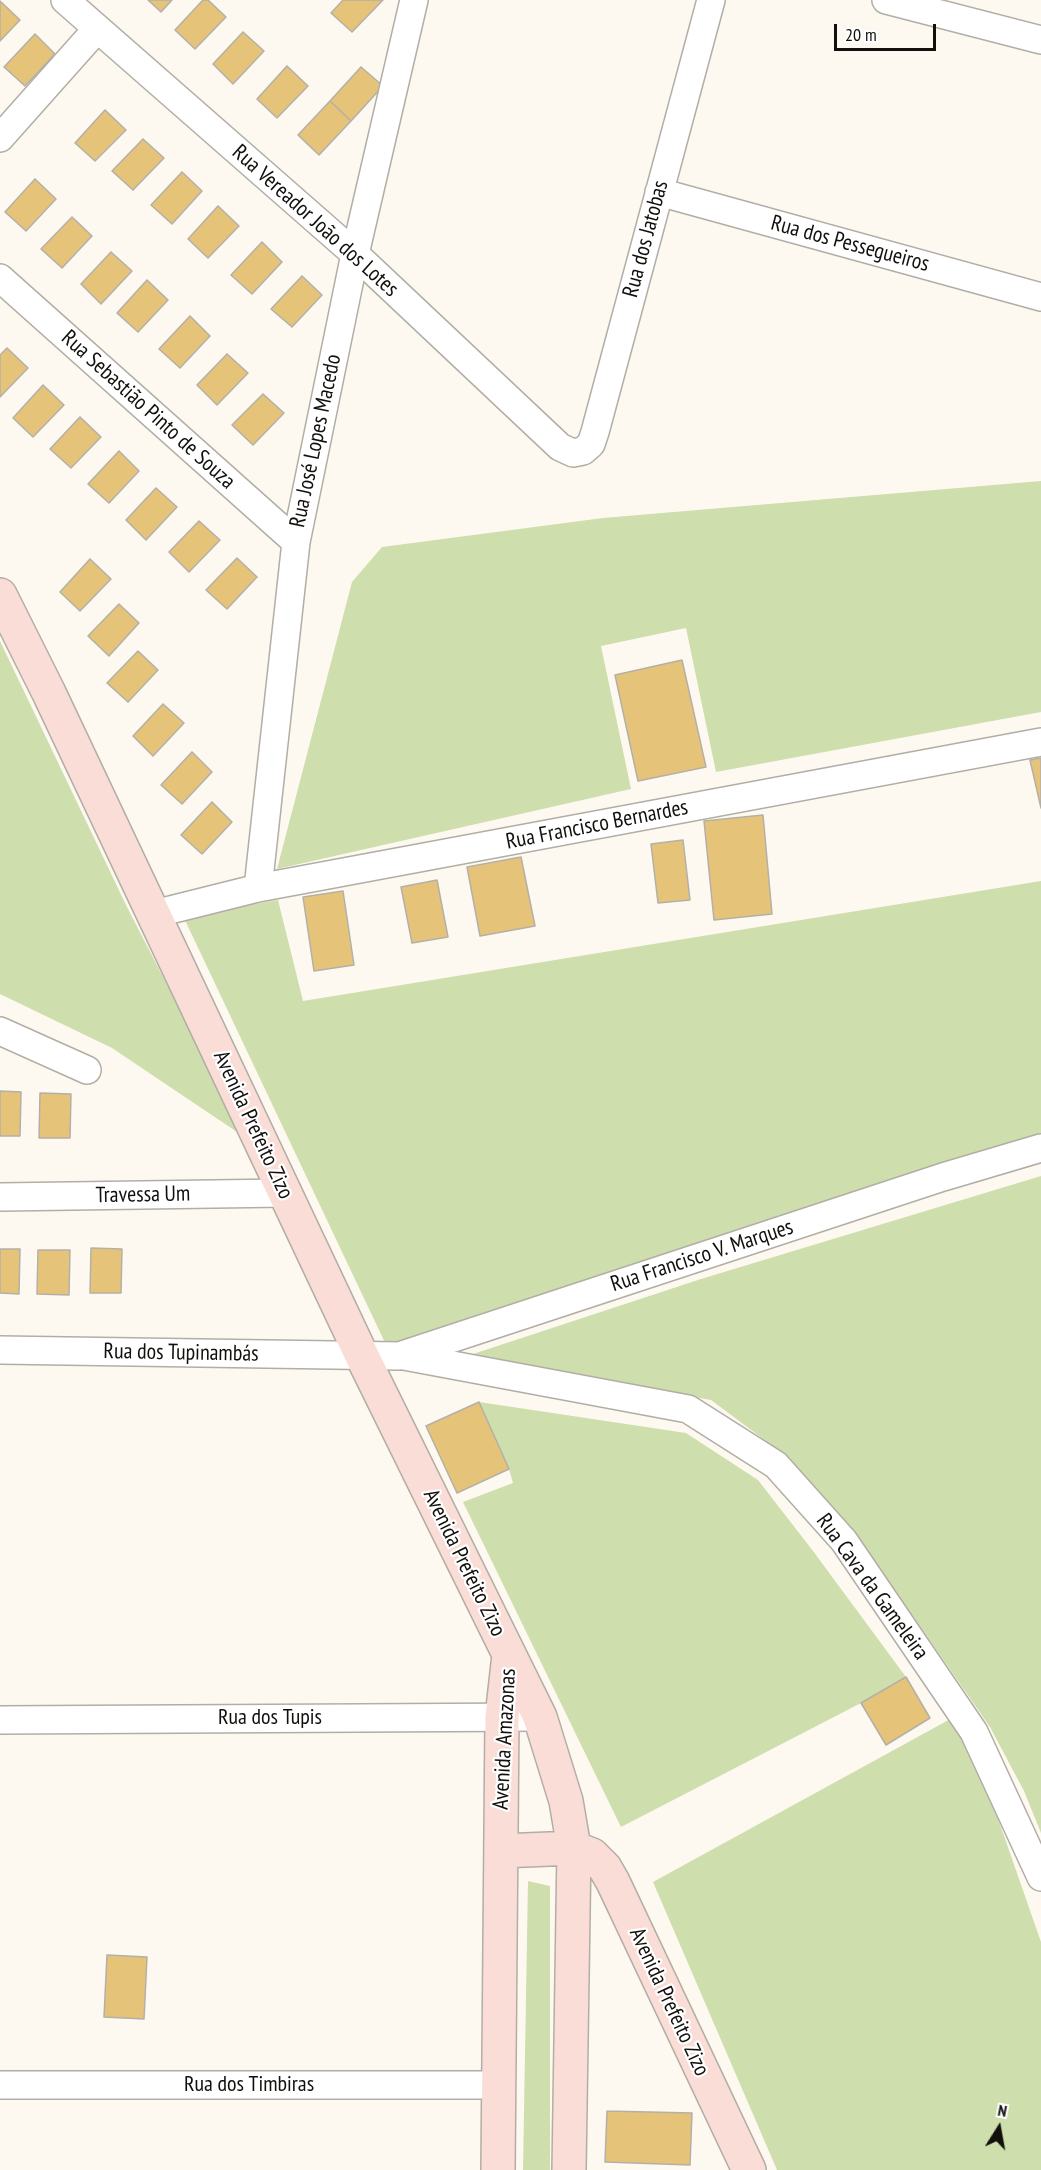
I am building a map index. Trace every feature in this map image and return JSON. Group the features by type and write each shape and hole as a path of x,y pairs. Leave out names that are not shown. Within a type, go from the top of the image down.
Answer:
{"main road":[{"name":"Avenida Prefeito Zizo","path":"0,595 49,693 362,1356 509,1655"},
{"name":"Avenida Amazonas","path":"498,2170 502,1717 509,1655"},
{"name":"Avenida Amazonas","path":"509,1655 540,1718 566,1801 574,1848 569,2170"},
{"name":"Avenida Prefeito Zizo","path":"574,1848 592,1855 605,1868 613,1882 748,2170"},
{"path":"501,1851 574,1848"}],"street":[{"name":"Rua Vereador João dos Lotes","path":"65,0 355,254 560,447"},
{"name":"Rua José Lopes Macedo","path":"258,888 296,542 355,254 414,0"},
{"name":"Rua dos Jatobas","path":"560,447 573,453 583,452 591,444 711,0"},
{"path":"886,0 1041,40"},
{"path":"0,138 97,29"},
{"name":"Rua dos Pessegueiros","path":"659,192 1041,297"},
{"name":"Rua Sebastião Pinto de Souza","path":"0,278 296,542"},
{"name":"Rua Francisco Bernardes","path":"154,914 258,888 1041,742"},
{"path":"0,1031 87,1071"},
{"name":"Rua Francisco V. Marques","path":"362,1356 399,1356 943,1177 1041,1148"},
{"name":"Travessa Um","path":"0,1197 285,1193"},
{"name":"Rua dos Tupinambás","path":"0,1350 362,1356"},
{"name":"Rua Cava da Gameleira","path":"399,1356 688,1409 776,1465 844,1541 975,1732 1041,1878"},
{"name":"Rua dos Tupis","path":"0,1720 540,1718"},
{"name":"Rua dos Timbiras","path":"0,2085 499,2085"}],"green space":[{"path":"1041,481 1041,712 716,772 686,628 601,646 631,789 277,869 352,582 382,547 603,518"},
{"path":"0,641 127,907 246,1138 112,1048 0,994"},
{"path":"1041,881 1041,1134 938,1166 388,1349 183,916 278,900 303,1001"},
{"path":"1041,1176 1041,1833 1024,1791 990,1727 856,1534 786,1456 711,1400 464,1357 701,1279"},
{"path":"479,1402 686,1433 758,1480 906,1677 861,1703 621,1827 463,1502 513,1483"},
{"path":"954,1717 967,1739 994,1807 1041,1942 1041,2170 777,2170 653,1882"},
{"path":"528,1881 550,1886 550,2170 523,2170"}],"building":[{"path":"148,0 172,0 161,12"},
{"path":"203,0 208,0 226,17 195,49 175,30"},
{"path":"343,0 383,0 352,32 331,13"},
{"path":"0,1 20,20 0,41"},
{"path":"243,32 264,51 233,84 213,64"},
{"path":"35,34 55,54 25,86 4,67"},
{"path":"287,66 308,86 277,118 257,99"},
{"path":"361,67 383,86 351,121 330,101"},
{"path":"330,101 351,121 319,155 298,135"},
{"path":"105,110 126,130 95,161 75,143"},
{"path":"143,139 164,158 133,190 112,171"},
{"path":"182,172 202,191 172,224 151,205"},
{"path":"35,179 56,199 26,231 5,212"},
{"path":"218,206 239,226 208,258 188,239"},
{"path":"72,217 92,236 62,268 41,249"},
{"path":"262,242 282,262 252,294 231,275"},
{"path":"111,252 132,271 101,304 81,284"},
{"path":"302,276 322,295 292,327 271,309"},
{"path":"147,280 168,300 138,332 117,313"},
{"path":"190,316 210,336 180,368 159,349"},
{"path":"7,348 28,368 0,397 0,355"},
{"path":"227,354 248,373 217,405 197,385"},
{"path":"43,385 64,405 33,437 13,418"},
{"path":"263,394 284,413 253,445 232,425"},
{"path":"80,417 101,437 71,468 50,449"},
{"path":"119,451 139,471 109,503 88,484"},
{"path":"156,488 177,507 146,540 126,520"},
{"path":"199,521 220,540 189,572 169,552"},
{"path":"237,558 257,577 227,609 206,590"},
{"path":"90,559 111,579 80,611 60,592"},
{"path":"119,604 139,623 109,656 88,636"},
{"path":"138,651 158,670 128,702 107,683"},
{"path":"682,660 706,767 638,781 615,675"},
{"path":"163,704 184,723 153,756 133,736"},
{"path":"192,752 212,772 182,804 161,785"},
{"path":"1041,758 1041,808 1030,760"},
{"path":"212,802 232,822 202,854 181,835"},
{"path":"763,815 772,914 714,920 704,821"},
{"path":"683,840 690,900 658,903 651,844"},
{"path":"521,857 535,926 480,936 467,867"},
{"path":"437,880 448,937 412,943 401,887"},
{"path":"343,891 354,965 314,971 303,897"},
{"path":"0,1091 21,1092 20,1136 0,1136"},
{"path":"40,1093 71,1094 70,1138 39,1138"},
{"path":"91,1248 122,1249 121,1293 90,1293"},
{"path":"0,1249 20,1249 19,1294 0,1293"},
{"path":"38,1250 70,1250 69,1295 37,1294"},
{"path":"479,1402 509,1469 457,1493 426,1426"},
{"path":"906,1677 930,1718 886,1745 861,1703"},
{"path":"107,1955 147,1957 144,2019 104,2017"},
{"path":"607,2111 692,2113 690,2165 605,2162"}]}
